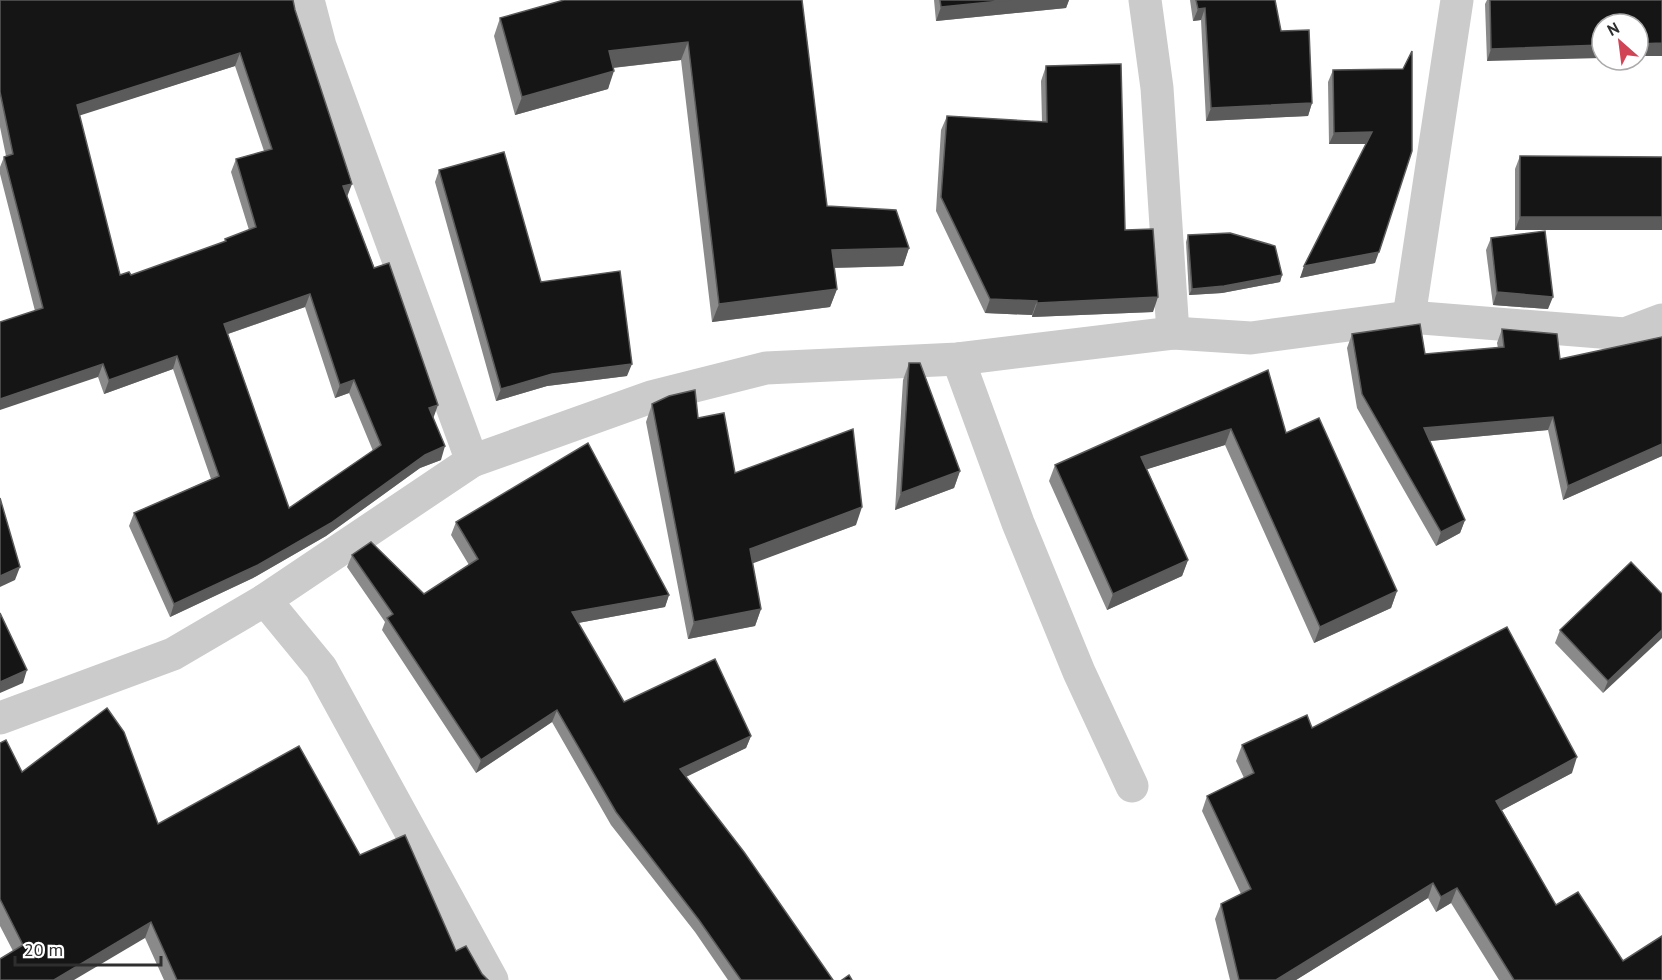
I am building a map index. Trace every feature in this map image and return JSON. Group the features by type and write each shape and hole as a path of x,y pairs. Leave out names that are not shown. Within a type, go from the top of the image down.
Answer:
{"street":[{"path":"308,0 320,46 472,461"},
{"path":"1144,0 1157,88 1173,333"},
{"path":"1409,317 1457,0"},
{"path":"0,718 172,654 265,600 472,461 651,397 766,368 958,359 1173,333 1251,338 1409,317 1625,333 1662,320"},
{"path":"958,359 1018,523 1079,672 1132,786"},
{"path":"265,600 321,668 492,980"}],"building":[{"path":"0,0 293,0 352,184 343,186 374,268 389,263 438,405 429,408 445,446 425,455 331,523 258,565 174,604 134,513 219,476 177,356 109,380 103,364 0,399 0,322 43,308 4,157 13,154 0,92","holes":["240,53 272,149 236,159 256,227 225,239 226,241 131,275 129,272 120,275 77,105","310,294 340,385 354,380 381,445 289,508 224,324"]},
{"path":"564,0 802,0 827,206 896,210 909,248 832,250 837,289 719,304 688,42 609,51 614,71 522,97 500,18"},
{"path":"940,0 1010,0 941,7"},
{"path":"1196,0 1275,0 1281,31 1309,30 1312,103 1211,108 1205,8 1198,9"},
{"path":"1490,0 1662,0 1662,43 1650,44 1650,12 1590,12 1590,45 1491,49"},
{"path":"1412,51 1412,151 1379,252 1304,266 1372,132 1334,133 1333,70 1403,69"},
{"path":"1121,64 1125,230 1153,229 1158,297 1037,303 1037,301 990,299 941,197 947,116 1047,122 1046,66"},
{"path":"504,152 541,282 620,271 632,364 552,374 501,389 439,170"},
{"path":"1520,156 1662,157 1662,217 1520,217"},
{"path":"1545,231 1553,297 1497,292 1491,238"},
{"path":"1230,233 1275,246 1282,275 1224,286 1192,289 1188,235"},
{"path":"1420,324 1425,354 1504,347 1502,329 1557,334 1560,359 1662,337 1662,444 1568,486 1553,417 1424,428 1465,520 1441,532 1362,394 1352,334"},
{"path":"909,363 920,363 960,471 901,493"},
{"path":"1268,370 1286,433 1319,418 1397,591 1320,627 1231,429 1141,457 1188,560 1113,594 1055,465"},
{"path":"695,390 698,418 724,413 735,473 853,429 862,507 750,549 761,609 694,622 652,404 669,396"},
{"path":"588,443 669,595 572,612 624,702 715,659 751,736 680,769 744,852 833,980 741,980 699,920 616,812 557,710 481,760 387,618 393,614 352,555 371,542 424,594 478,559 456,522"},
{"path":"0,498 20,567 0,576"},
{"path":"1631,562 1662,594 1662,630 1608,681 1560,630"},
{"path":"0,613 27,670 0,682"},
{"path":"1507,627 1577,757 1496,801 1556,905 1578,892 1623,961 1662,936 1662,980 1514,980 1457,888 1441,897 1433,883 1276,980 1239,980 1221,904 1251,889 1207,796 1254,773 1242,745 1307,715 1312,728"},
{"path":"107,708 124,732 158,824 299,746 360,855 405,835 456,951 466,946 488,980 177,980 151,922 54,980 0,980 0,959 23,945 0,899 0,743 6,740 22,772"},
{"path":"849,975 852,980 842,980"}]}
